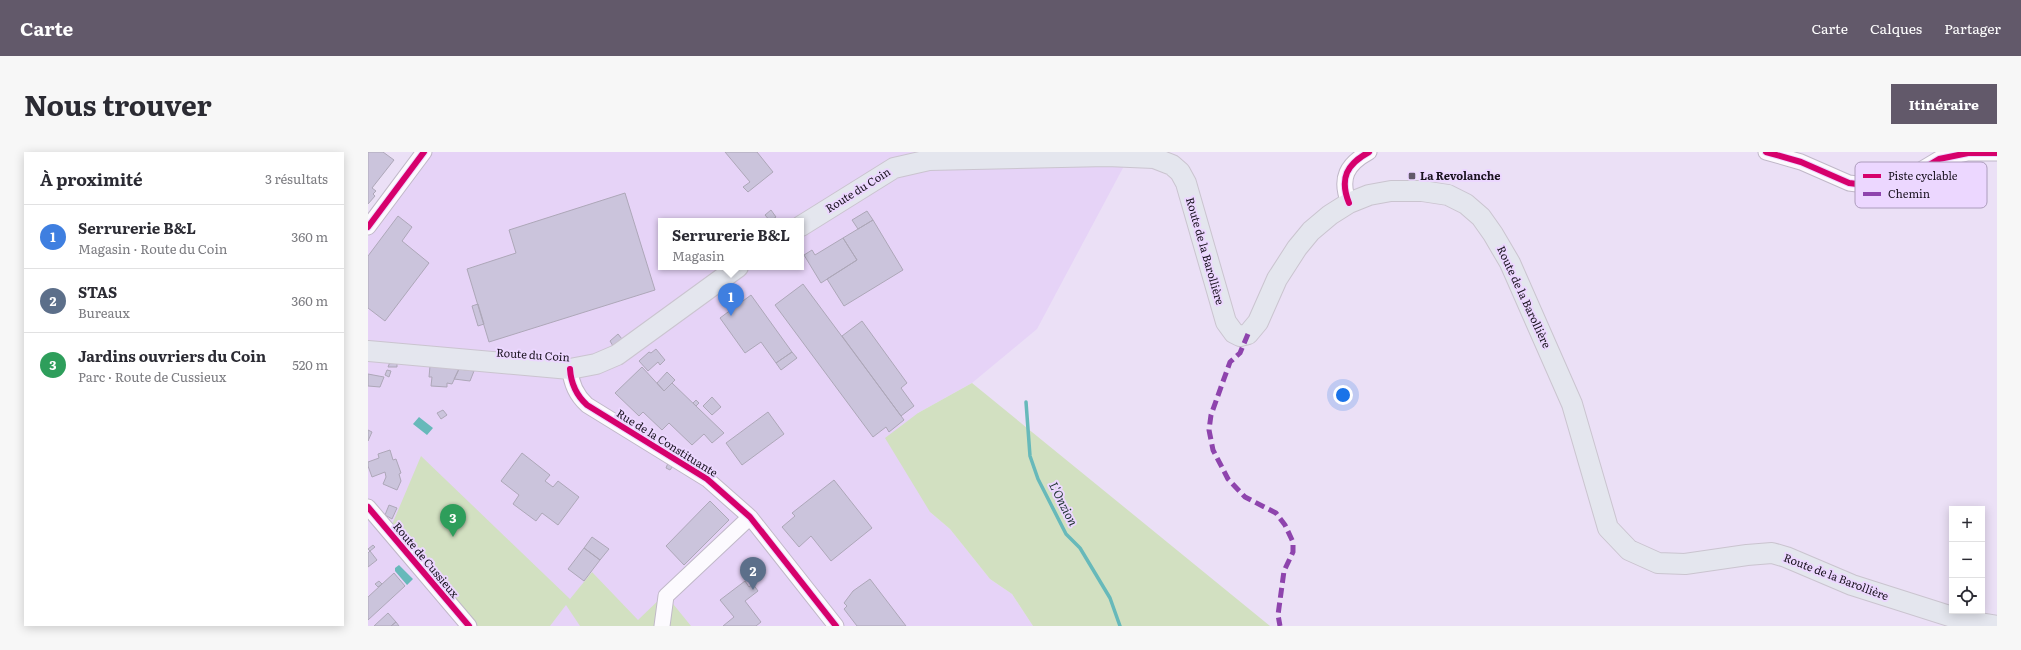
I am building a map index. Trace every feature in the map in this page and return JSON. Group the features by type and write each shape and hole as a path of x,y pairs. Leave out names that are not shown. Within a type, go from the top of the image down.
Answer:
{"main road":[{"name":"Route de la Barollière","path":"1111,156 1154,158 1164,160 1180,172 1186,183 1226,322 1234,333 1240,336 1248,334 1258,322 1277,279 1297,248 1312,231 1330,215 1349,203 1369,195 1392,191 1422,191 1448,196 1466,204 1481,217 1510,263 1572,404 1608,528 1629,550 1658,563 1685,564 1772,553 1786,557 1852,585 1962,620 1997,626"},
{"name":"Route du Coin","path":"804,224 894,168 929,160 1111,156"},
{"name":"Route du Coin","path":"368,351 570,369 596,364 617,355 734,270"}],"street":[{"path":"368,227 424,152"},
{"path":"1349,203 1345,186 1349,168 1356,159 1369,152"},
{"path":"1766,152 1801,162 1848,183 1855,184"},
{"path":"1934,162 1939,159 1968,153 1996,152"},
{"name":"Rue de la Constituante","path":"570,369 574,389 579,398 587,405 707,479 750,517 836,626"},
{"name":"Route de Cussieux","path":"368,507 469,626"},
{"path":"662,626 666,596 750,517"}],"shaded area":[{"path":"432,152 1121,152 1124,166 1037,329 972,383 918,413 930,512 950,529 990,579 1012,594 1033,626 368,626 368,237"},
{"path":"972,383 1270,626 1033,626 1012,594 990,579 950,529 930,512 885,438 918,413"},
{"path":"419,417 433,428 427,435 413,424"},
{"path":"421,456 570,599 592,572 638,620 665,594 691,626 580,626 566,605 550,626 476,626 391,527"},
{"path":"399,565 413,579 407,585 395,571 395,568"}],"building":[{"path":"368,152 383,152 394,160 372,188 376,191 373,194 375,196 368,204"},
{"path":"725,152 757,152 773,172 748,192 743,187 750,182"},
{"path":"625,193 655,290 489,342 467,269 516,253 509,230"},
{"path":"771,210 776,217 768,218 765,215"},
{"path":"867,211 873,220 858,229 852,220"},
{"path":"398,216 412,227 402,241 429,263 385,321 368,308 368,256"},
{"path":"873,220 903,270 844,306 827,279 857,260 843,238"},
{"path":"843,238 857,260 821,283 804,255 812,250 815,255"},
{"path":"803,284 904,420 889,432 886,427 873,437 775,305"},
{"path":"751,295 792,352 776,363 761,342 745,353 720,318"},
{"path":"478,304 484,324 478,326 472,306"},
{"path":"862,321 907,383 901,388 914,406 901,416 842,336"},
{"path":"618,334 622,339 613,346 610,341"},
{"path":"656,349 665,360 660,365 658,362 648,371 639,361 649,352 651,353"},
{"path":"792,352 797,358 781,370 776,363"},
{"path":"390,362 397,363 397,367 388,367"},
{"path":"430,366 459,369 452,384 447,383 447,387 431,386 432,377 429,377"},
{"path":"642,367 664,391 672,383 724,433 712,443 704,434 692,445 669,423 662,430 643,412 639,416 615,393"},
{"path":"459,369 474,371 470,381 454,379"},
{"path":"387,370 391,371 389,377 385,375"},
{"path":"667,372 675,380 664,391 657,383"},
{"path":"368,374 384,377 380,387 368,386"},
{"path":"712,397 721,407 712,415 703,406"},
{"path":"696,400 699,403 696,406 693,403"},
{"path":"443,410 447,415 441,419 437,413"},
{"path":"768,412 784,434 742,465 726,443"},
{"path":"368,430 372,432 368,441"},
{"path":"390,450 393,460 396,459 401,473 399,474 401,481 397,490 383,484 386,477 385,472 372,477 368,466 368,462 379,458 378,454"},
{"path":"522,453 550,475 545,481 553,487 558,481 579,497 558,525 542,513 536,521 513,504 519,495 501,481"},
{"path":"668,463 673,466 670,470 666,468"},
{"path":"834,480 872,528 831,561 811,536 799,547 782,527 795,516 792,513"},
{"path":"710,501 729,520 684,565 666,546"},
{"path":"389,505 397,508 392,519 385,515"},
{"path":"592,537 609,549 600,560 584,548"},
{"path":"373,545 375,547 370,551 368,549"},
{"path":"584,548 600,560 584,581 568,569"},
{"path":"370,551 377,560 368,567 368,553"},
{"path":"394,573 405,586 368,620 368,597"},
{"path":"870,579 906,626 857,626 844,609 847,606 844,603 853,591"},
{"path":"379,581 382,584 378,587 375,584"},
{"path":"745,581 749,587 753,584 758,591 745,601 761,622 756,626 723,626 734,617 720,600"},
{"path":"388,613 396,622 391,626 374,626"},
{"path":"396,622 399,626 391,626"}],"waterway":[{"name":"L'Onzion","path":"1026,402 1030,456 1038,479 1066,534 1080,548 1110,598 1120,626"}],"marked path":[{"path":"1248,334 1240,353 1230,362 1211,415 1209,430 1213,450 1228,479 1245,497 1276,513 1285,525 1293,542 1293,552 1284,571 1278,615 1280,626"}],"cycle path":[{"path":"368,227 424,152"},
{"path":"1349,203 1345,186 1347,173 1355,162 1369,152"},
{"path":"1766,152 1801,162 1849,183 1855,184"},
{"path":"1934,162 1939,159 1968,153 1997,153"},
{"path":"570,369 575,389 587,405 707,479 750,517 836,626"},
{"path":"368,507 469,626"}],"place":[{"name":"La Revolanche","path":"1412,176"},
{"name":"Serrurerie B&L","path":"731,316"},
{"name":"Jardins ouvriers du Coin","path":"453,537"},
{"name":"STAS","path":"753,590"}]}
